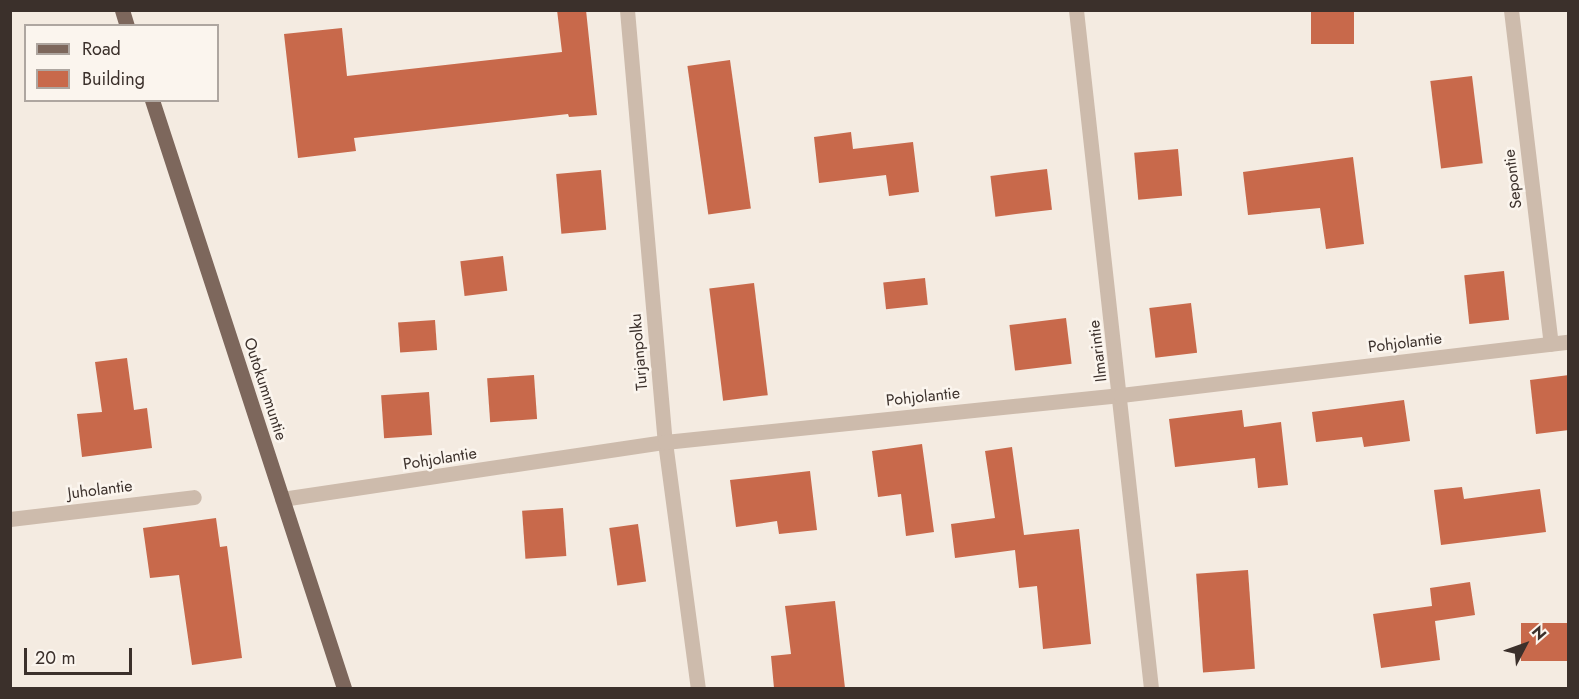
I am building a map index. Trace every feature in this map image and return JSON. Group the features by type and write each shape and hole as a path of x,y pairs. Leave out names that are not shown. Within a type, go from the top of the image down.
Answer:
{"main road":[{"name":"Outokummuntie","path":"153,102 344,688"}],"street":[{"name":"Turjanpolku","path":"627,10 665,442 698,688"},
{"name":"Ilmarintie","path":"1076,10 1121,395 1151,688"},
{"name":"Sepontie","path":"1511,10 1551,344"},
{"name":"Pohjolantie","path":"282,499 665,442 1121,395 1569,342"},
{"name":"Juholantie","path":"10,519 194,496"}],"building":[{"path":"557,10 586,10 597,115 569,117 568,114 354,138 356,151 298,158 284,34 342,28 347,76 562,52"},
{"path":"1311,10 1354,10 1354,44 1311,44"},
{"path":"730,60 751,209 708,215 687,66"},
{"path":"1472,76 1483,163 1441,168 1430,81"},
{"path":"851,132 853,149 913,142 919,192 889,196 886,175 819,183 814,137"},
{"path":"1178,149 1182,196 1138,200 1134,153"},
{"path":"1353,157 1364,244 1326,249 1320,208 1248,215 1243,172"},
{"path":"1047,169 1052,210 995,217 990,176"},
{"path":"601,170 606,230 561,234 556,174"},
{"path":"503,256 507,291 465,296 460,261"},
{"path":"1504,271 1509,320 1469,324 1464,275"},
{"path":"925,278 928,305 886,309 883,282"},
{"path":"754,283 768,395 723,401 709,288"},
{"path":"1191,303 1197,353 1155,358 1149,308"},
{"path":"1066,318 1072,364 1015,371 1009,325"},
{"path":"435,320 437,350 400,353 398,323"},
{"path":"127,358 134,410 147,408 152,448 82,457 77,414 102,412 95,362"},
{"path":"534,375 537,419 490,422 487,378"},
{"path":"1569,375 1569,430 1536,434 1530,380"},
{"path":"429,392 432,435 384,438 381,395"},
{"path":"1404,400 1410,441 1364,447 1362,437 1316,442 1312,412"},
{"path":"1242,410 1244,427 1281,422 1288,485 1258,488 1255,458 1175,467 1169,419"},
{"path":"922,444 934,532 906,536 901,494 878,497 872,451"},
{"path":"1012,447 1024,535 1079,529 1091,644 1043,649 1037,586 1019,588 1015,550 955,558 951,524 995,518 985,451"},
{"path":"810,471 817,530 779,534 777,521 736,527 730,480"},
{"path":"1462,487 1464,499 1540,489 1546,532 1441,545 1434,490"},
{"path":"563,508 566,556 525,559 522,511"},
{"path":"216,518 220,547 227,546 242,658 192,665 179,575 150,578 143,528"},
{"path":"638,524 646,581 617,585 609,528"},
{"path":"1248,570 1255,669 1203,672 1196,574"},
{"path":"1470,582 1475,615 1435,621 1440,660 1381,668 1373,614 1432,606 1430,588"},
{"path":"835,601 845,688 774,688 771,656 791,654 785,606"},
{"path":"1521,623 1568,623 1568,661 1521,661"}]}
